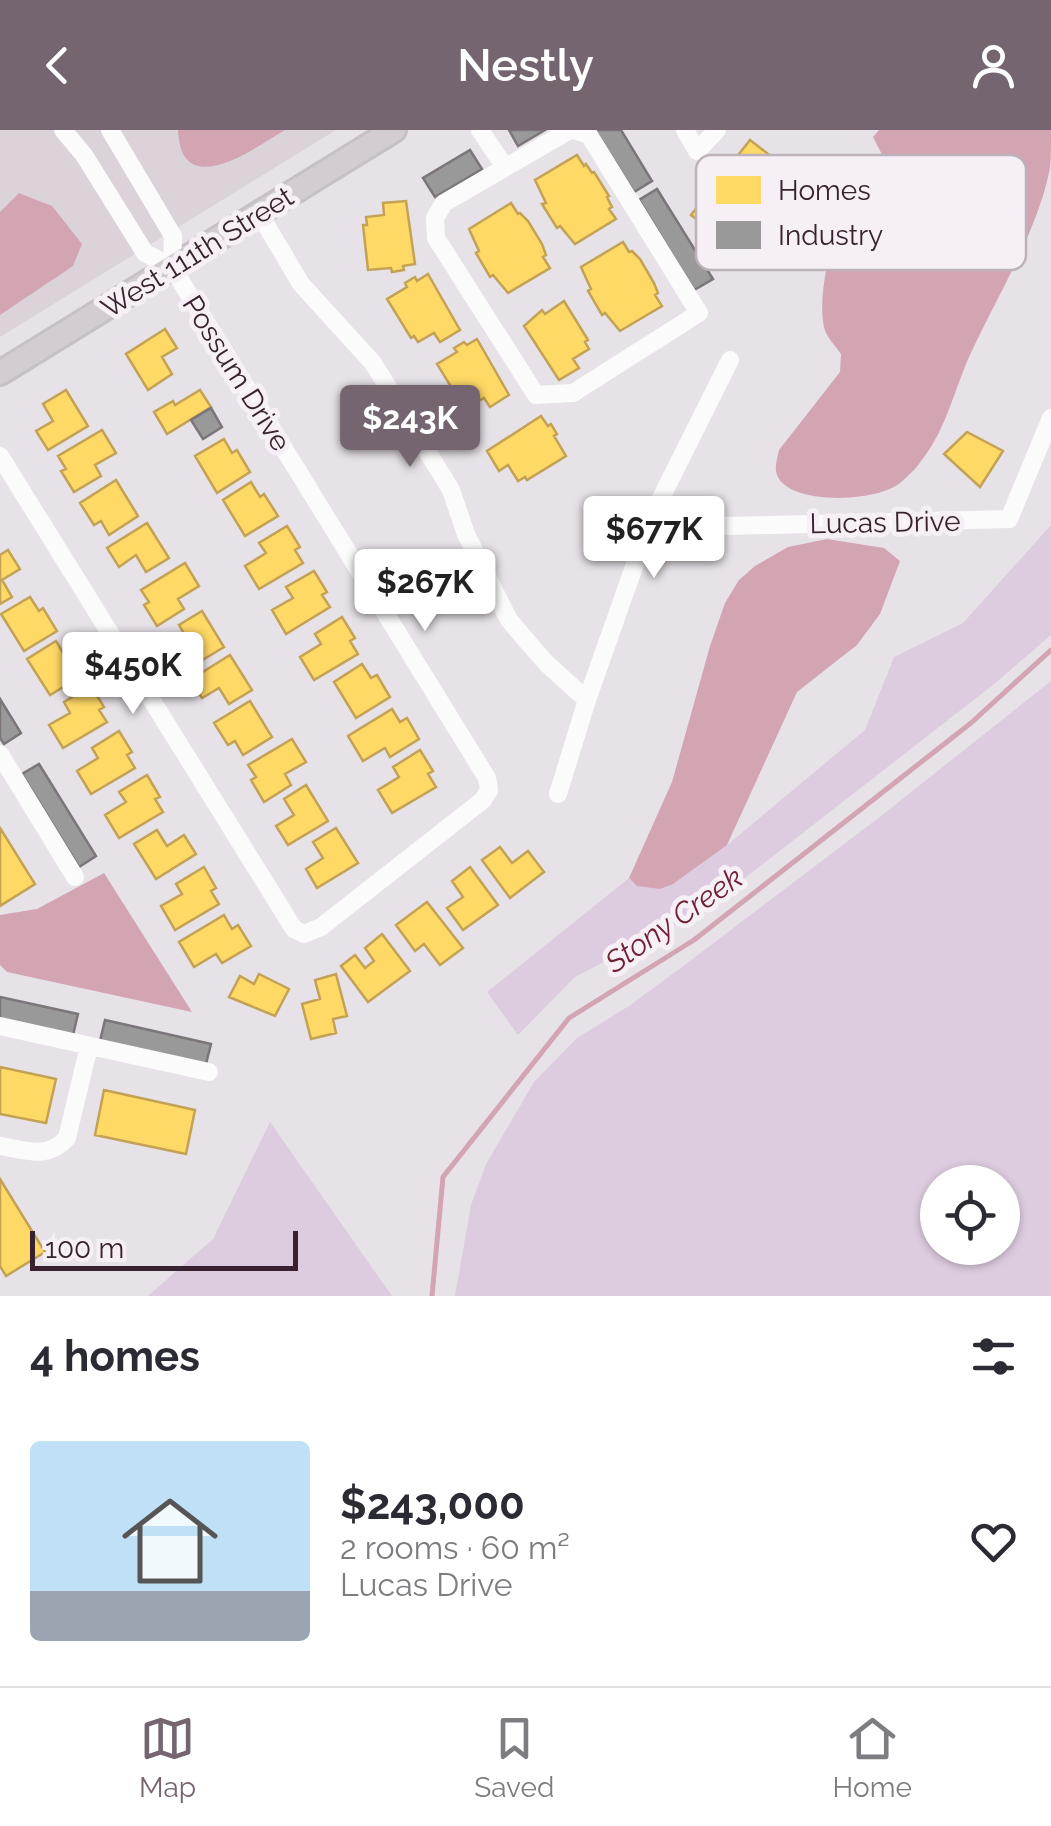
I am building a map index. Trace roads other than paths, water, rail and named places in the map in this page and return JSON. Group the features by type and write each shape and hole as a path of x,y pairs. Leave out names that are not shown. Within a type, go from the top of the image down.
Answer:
{"main road":[{"name":"West 111th Street","path":"0,373 394,130"}],"street":[{"path":"62,130 84,155 145,254 172,267 173,236 110,130"},
{"path":"480,130 504,166"},
{"path":"572,130 589,135 699,313 573,393 536,395 436,238 435,218 444,203 504,166 572,130"},
{"path":"685,130 697,150 717,130"},
{"path":"259,214 301,284 372,364 441,474 508,620 546,663 587,700"},
{"name":"Possum Drive","path":"0,456 294,929 304,934 333,919 471,810 490,790 487,778 172,267"},
{"path":"558,794 652,516 730,360"},
{"name":"Lucas Drive","path":"652,516 727,526 1009,519 1051,418"},
{"path":"2,761 75,877"},
{"path":"0,1026 209,1072"},
{"path":"0,1146 43,1154 58,1148 67,1138 89,1046"}],"waterway":[{"name":"Stony Creek","path":"432,1296 443,1177 569,1018 694,940 971,723 1051,650"}]}
